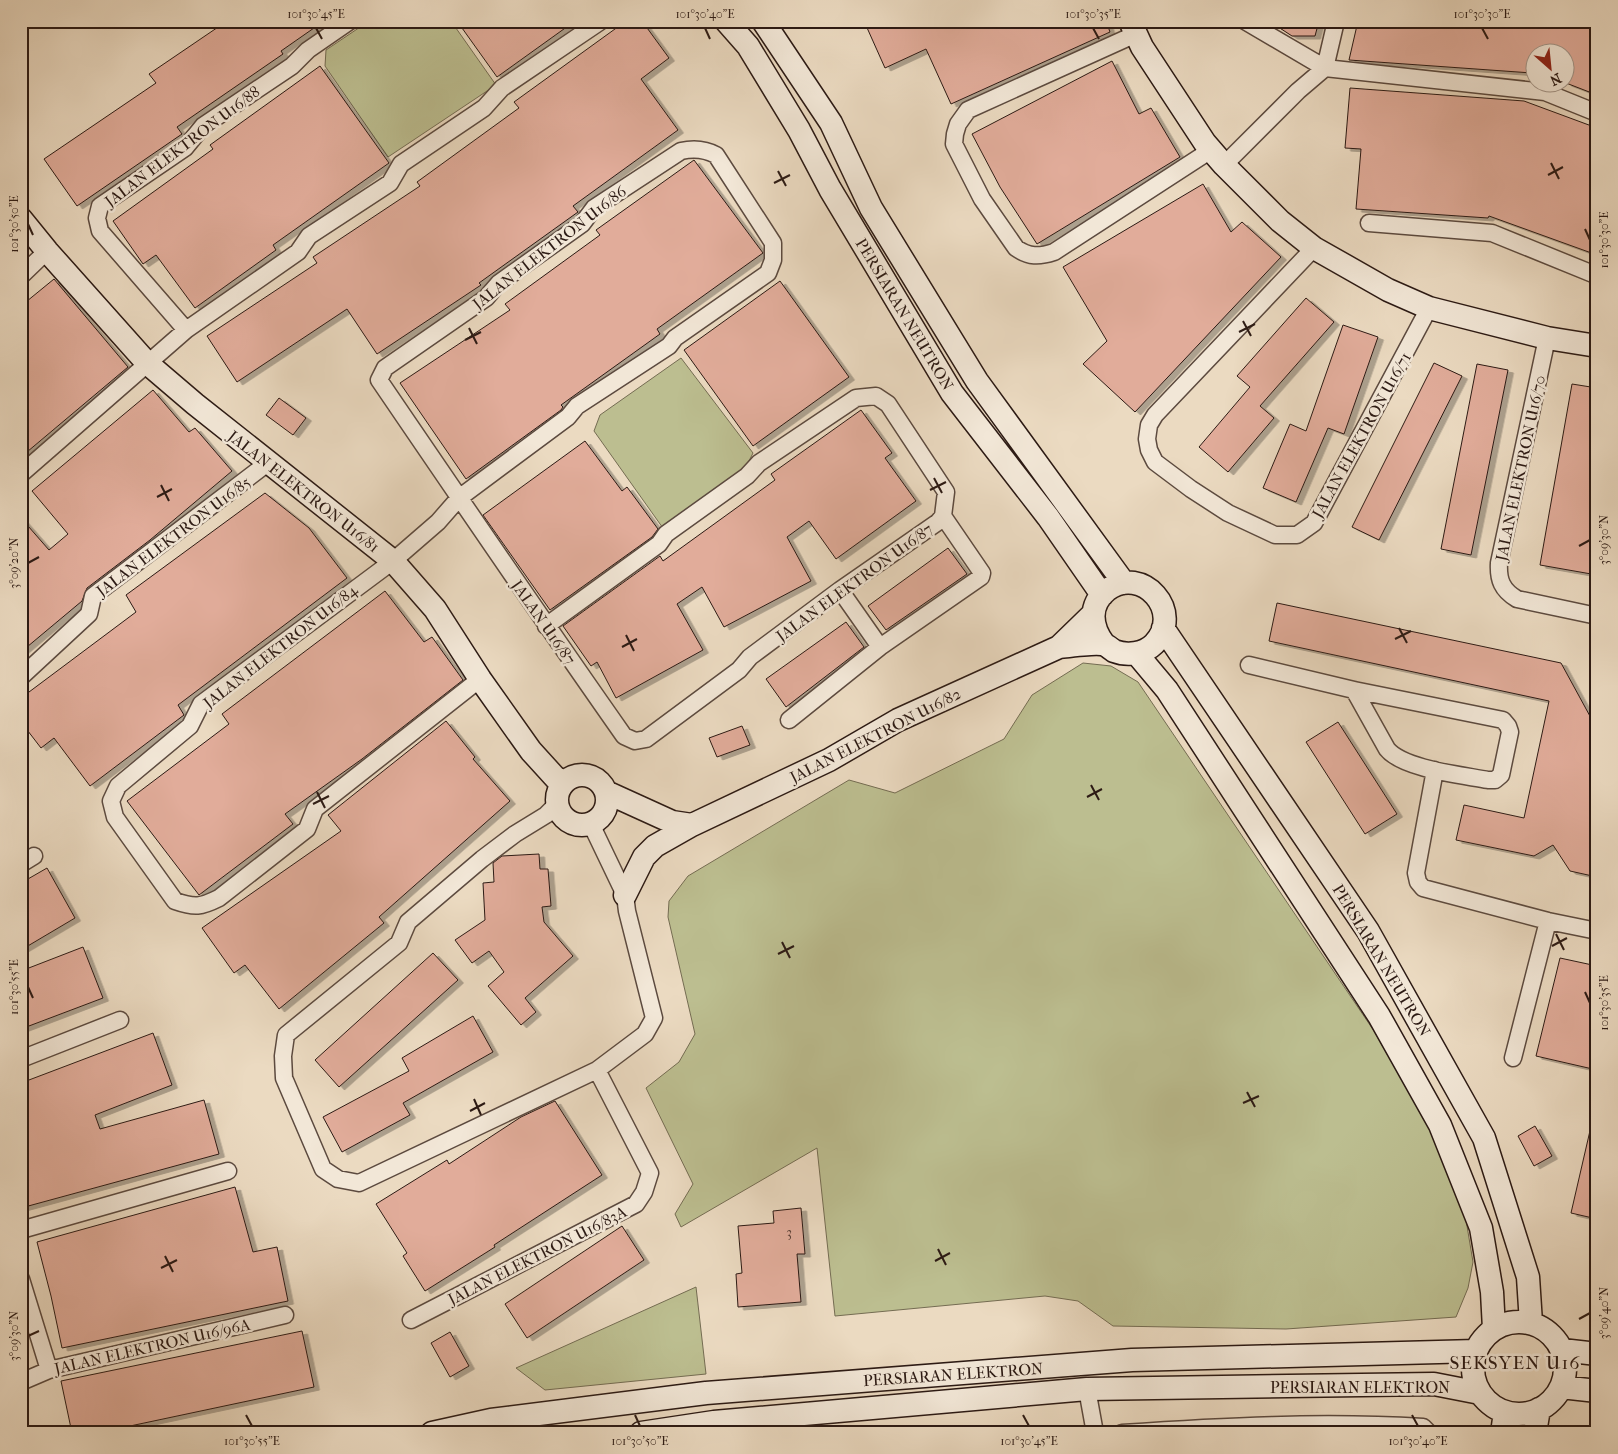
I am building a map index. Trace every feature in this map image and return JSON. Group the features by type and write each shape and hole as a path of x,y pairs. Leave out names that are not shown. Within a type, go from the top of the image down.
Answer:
{"street":[{"name":"JALAN ELEKTRON U16/88","path":"186,330 100,231 97,218 100,206 185,148 202,126 292,66 308,50 350,21"},
{"path":"21,474 186,330 298,252 309,236 390,183 401,164 484,108 502,88 601,21"},
{"name":"PERSIARAN NEUTRON","path":"726,21 748,46 794,122 830,190 952,393 1048,517 1098,604"},
{"name":"PERSIARAN NEUTRON","path":"762,21 831,123 871,208 977,381 1124,583"},
{"path":"1245,21 1324,68 1544,92 1597,113"},
{"path":"1336,21 1324,68 1218,158 1054,252 1032,256 1016,248 982,199 954,144 958,124 968,110 1133,27 1142,47 1205,143 1218,158 1280,221 1314,248 1388,290 1430,308 1547,338 1597,346"},
{"name":"JALAN ELEKTRON U16/86","path":"392,561 438,522 459,498 568,417 577,406 668,346 675,338 768,273 773,260 773,243 716,155 708,150 693,148 682,151 594,208 582,224 499,283 486,298 385,368 379,380 459,498"},
{"name":"JALAN ELEKTRON U16/81","path":"21,219 47,251 147,363 195,404 392,561 435,609 480,679 559,794"},
{"path":"1369,223 1492,233 1597,274"},
{"name":"JALAN ELEKTRON U16/71","path":"1314,248 1154,415 1149,425 1147,439 1149,450 1155,462 1190,489 1228,513 1275,535 1297,535 1314,523 1430,308"},
{"path":"21,276 47,251"},
{"name":"JALAN ELEKTRON U16/70","path":"1547,338 1498,575 1510,594 1517,599 1597,616"},
{"name":"JALAN ELEKTRON U16/87","path":"546,626 659,544 666,534 747,476 759,462 856,398 876,396 888,404 946,492 944,516 750,657 739,670 646,739 635,741"},
{"name":"JALAN ELEKTRON U16/85","path":"21,677 89,614 93,596 269,462"},
{"name":"JALAN U16/87","path":"459,498 624,736 635,741"},
{"path":"789,720 880,647 982,575 944,516"},
{"name":"JALAN ELEKTRON U16/84","path":"392,561 201,704 190,726 118,786 111,801 116,817 175,901 195,906 204,905 219,898 307,829 315,809 480,679"},
{"path":"1059,647 1098,604 1116,585 1124,583 1136,583 1147,587 1156,595 1162,605 1165,616 1159,637 1145,650 1136,653 1125,654 1114,651 1104,644 1097,635 1094,625 1098,604"},
{"path":"840,590 880,647"},
{"name":"PERSIARAN NEUTRON","path":"1163,628 1368,930 1484,1138 1528,1277 1531,1323"},
{"path":"1059,647 1104,644"},
{"name":"JALAN ELEKTRON U16/82","path":"625,895 644,858 655,846 692,825 829,760 898,720 1059,647"},
{"name":"PERSIARAN NEUTRON","path":"1136,653 1167,690 1379,1016 1440,1125 1481,1228 1492,1292 1494,1329"},
{"path":"1249,665 1354,690 1503,720 1510,732 1501,775 1495,780 1435,770 1393,757 1354,690"},
{"path":"1435,770 1416,873 1418,882 1423,888 1548,921 1597,931"},
{"path":"575,776 590,776 597,780 601,809 625,895 627,911 654,1018 645,1034 596,1070 359,1183 338,1179 323,1169 284,1078 283,1056 286,1035 399,943 408,922 482,859 515,834 546,815 559,794 575,776"},
{"path":"559,794 562,818 576,825 584,826 601,809"},
{"path":"601,809 692,825"},
{"path":"1513,1058 1548,921"},
{"path":"21,1060 120,1020"},
{"name":"JALAN ELEKTRON U16/83A","path":"411,1320 636,1204 644,1192 650,1173 596,1070"},
{"path":"21,1230 228,1170"},
{"path":"21,1278 49,1370"},
{"name":"JALAN ELEKTRON U16/96A","path":"21,1382 49,1370 285,1315"},
{"path":"1512,1322 1531,1323 1550,1333 1562,1350 1565,1369 1561,1387 1548,1403 1539,1409 1504,1422 1480,1393 1474,1380 1473,1365 1476,1351 1483,1338 1494,1329 1512,1322"},
{"path":"1562,1350 1597,1354"},
{"name":"PERSIARAN ELEKTRON","path":"432,1433 491,1420 734,1391 1132,1360 1476,1351"},
{"name":"PERSIARAN ELEKTRON","path":"641,1433 1087,1389 1434,1384 1480,1393"},
{"path":"1561,1387 1597,1391"},
{"path":"1087,1389 1096,1433"},
{"path":"1535,1433 1539,1409"},
{"path":"1122,1433 1182,1428 1279,1429 1383,1424 1423,1427 1429,1433"}],"green space":[{"path":"369,21 451,21 496,85 388,157 325,66 326,50"},
{"path":"681,358 753,453 747,465 665,531 594,431 600,415"},
{"path":"1083,663 1111,666 1138,682 1374,1031 1436,1140 1466,1220 1473,1262 1468,1288 1456,1317 1286,1329 1113,1326 1078,1301 1045,1296 835,1316 817,1148 681,1227 675,1214 693,1184 646,1088 679,1062 695,1034 668,917 669,901 688,876 849,780 895,793 1004,739 1032,695"},
{"path":"696,1287 706,1374 545,1390 516,1368"}],"building":[{"path":"227,21 324,21 281,51 283,54 177,127 182,134 77,206 44,159 156,83 149,74"},
{"path":"457,21 575,21 497,77"},
{"path":"626,21 642,21 669,58 641,79 678,130 573,206 578,212 479,283 481,285 377,354 347,309 237,382 207,336 317,263 313,257 420,186 417,182 519,108 514,102"},
{"path":"864,21 1106,21 1110,32 951,104 926,49 885,68"},
{"path":"1269,21 1319,21 1315,36 1292,36"},
{"path":"1358,21 1597,21 1597,95 1576,87 1576,42 1526,42 1526,73 1349,60"},
{"path":"1112,61 1139,114 1151,108 1180,157 1037,244 1000,187 972,134"},
{"path":"320,66 389,163 273,245 276,250 195,308 156,255 143,264 113,221 213,149 210,145"},
{"path":"1350,88 1524,101 1597,128 1597,255 1489,216 1488,218 1356,209 1361,149 1345,148"},
{"path":"694,160 763,253 657,329 660,334 561,405 563,407 561,410 466,479 400,383 510,310 505,304 600,235 596,230"},
{"path":"1203,184 1231,232 1242,222 1281,257 1135,412 1083,364 1107,341 1063,267"},
{"path":"54,279 128,367 21,457 21,306"},
{"path":"780,281 849,377 753,446 684,350"},
{"path":"1306,298 1334,322 1260,406 1274,418 1228,472 1199,447 1250,387 1237,376"},
{"path":"1343,325 1378,337 1344,434 1328,428 1296,502 1263,488 1290,424 1306,431"},
{"path":"1434,363 1462,376 1379,540 1352,527"},
{"path":"1477,364 1508,370 1471,555 1441,549"},
{"path":"1572,384 1597,388 1597,445 1590,484 1597,485 1597,575 1540,565"},
{"path":"153,390 189,432 195,428 232,471 150,540 87,588 82,601 21,652 21,518 49,550 68,534 32,491"},
{"path":"279,398 306,418 293,435 266,415"},
{"path":"861,410 892,453 885,458 916,501 836,559 809,521 787,537 811,581 724,627 702,587 677,604 703,650 616,698 597,662 591,666 563,626 660,556 663,561 775,480 771,474"},
{"path":"585,441 622,491 627,487 658,529 652,537 550,610 483,515"},
{"path":"265,493 309,528 347,578 178,705 184,715 90,786 54,738 41,748 21,722 21,698 136,612 126,595"},
{"path":"948,548 967,574 886,630 868,606"},
{"path":"385,591 424,642 432,637 463,680 362,759 285,814 293,824 199,895 127,801 229,724 222,714"},
{"path":"1277,603 1561,663 1597,729 1597,877 1570,871 1553,845 1534,856 1456,840 1464,805 1524,818 1549,701 1269,641"},
{"path":"846,622 864,647 786,707 766,679"},
{"path":"446,721 475,757 473,759 510,801 379,917 384,923 279,1009 245,965 234,973 202,928 341,831 328,815"},
{"path":"1338,722 1397,814 1365,834 1306,742"},
{"path":"742,726 750,745 717,757 709,738"},
{"path":"539,854 540,869 548,869 551,906 542,907 544,922 573,956 525,998 536,1012 521,1025 488,986 504,972 489,951 472,963 455,940 485,920 483,883 494,882 493,863 502,856"},
{"path":"47,868 75,918 21,950 21,883"},
{"path":"83,947 103,998 21,1029 21,971"},
{"path":"433,953 458,980 339,1087 315,1060"},
{"path":"1560,958 1597,966 1597,1070 1536,1056"},
{"path":"473,1016 493,1052 403,1103 410,1115 342,1152 323,1117 409,1071 402,1058"},
{"path":"153,1033 172,1085 95,1115 100,1129 204,1100 219,1154 21,1208 21,1083"},
{"path":"555,1101 602,1175 494,1245 495,1247 425,1291 403,1256 407,1253 376,1204 447,1160 449,1164 521,1117"},
{"path":"1592,1122 1597,1122 1597,1219 1571,1213"},
{"path":"1535,1126 1552,1156 1534,1166 1518,1136"},
{"path":"235,1187 253,1252 277,1247 288,1301 62,1348 37,1242"},
{"path":"801,1208 805,1254 797,1254 801,1302 738,1307 736,1274 742,1273 738,1226 774,1223 773,1211"},
{"path":"622,1226 644,1260 527,1338 505,1304"},
{"path":"302,1331 314,1387 97,1433 72,1433 61,1381"},
{"path":"450,1332 469,1366 450,1377 431,1343"}],"district":[{"name":"SEKSYEN U16","path":"1515,1362"}]}
